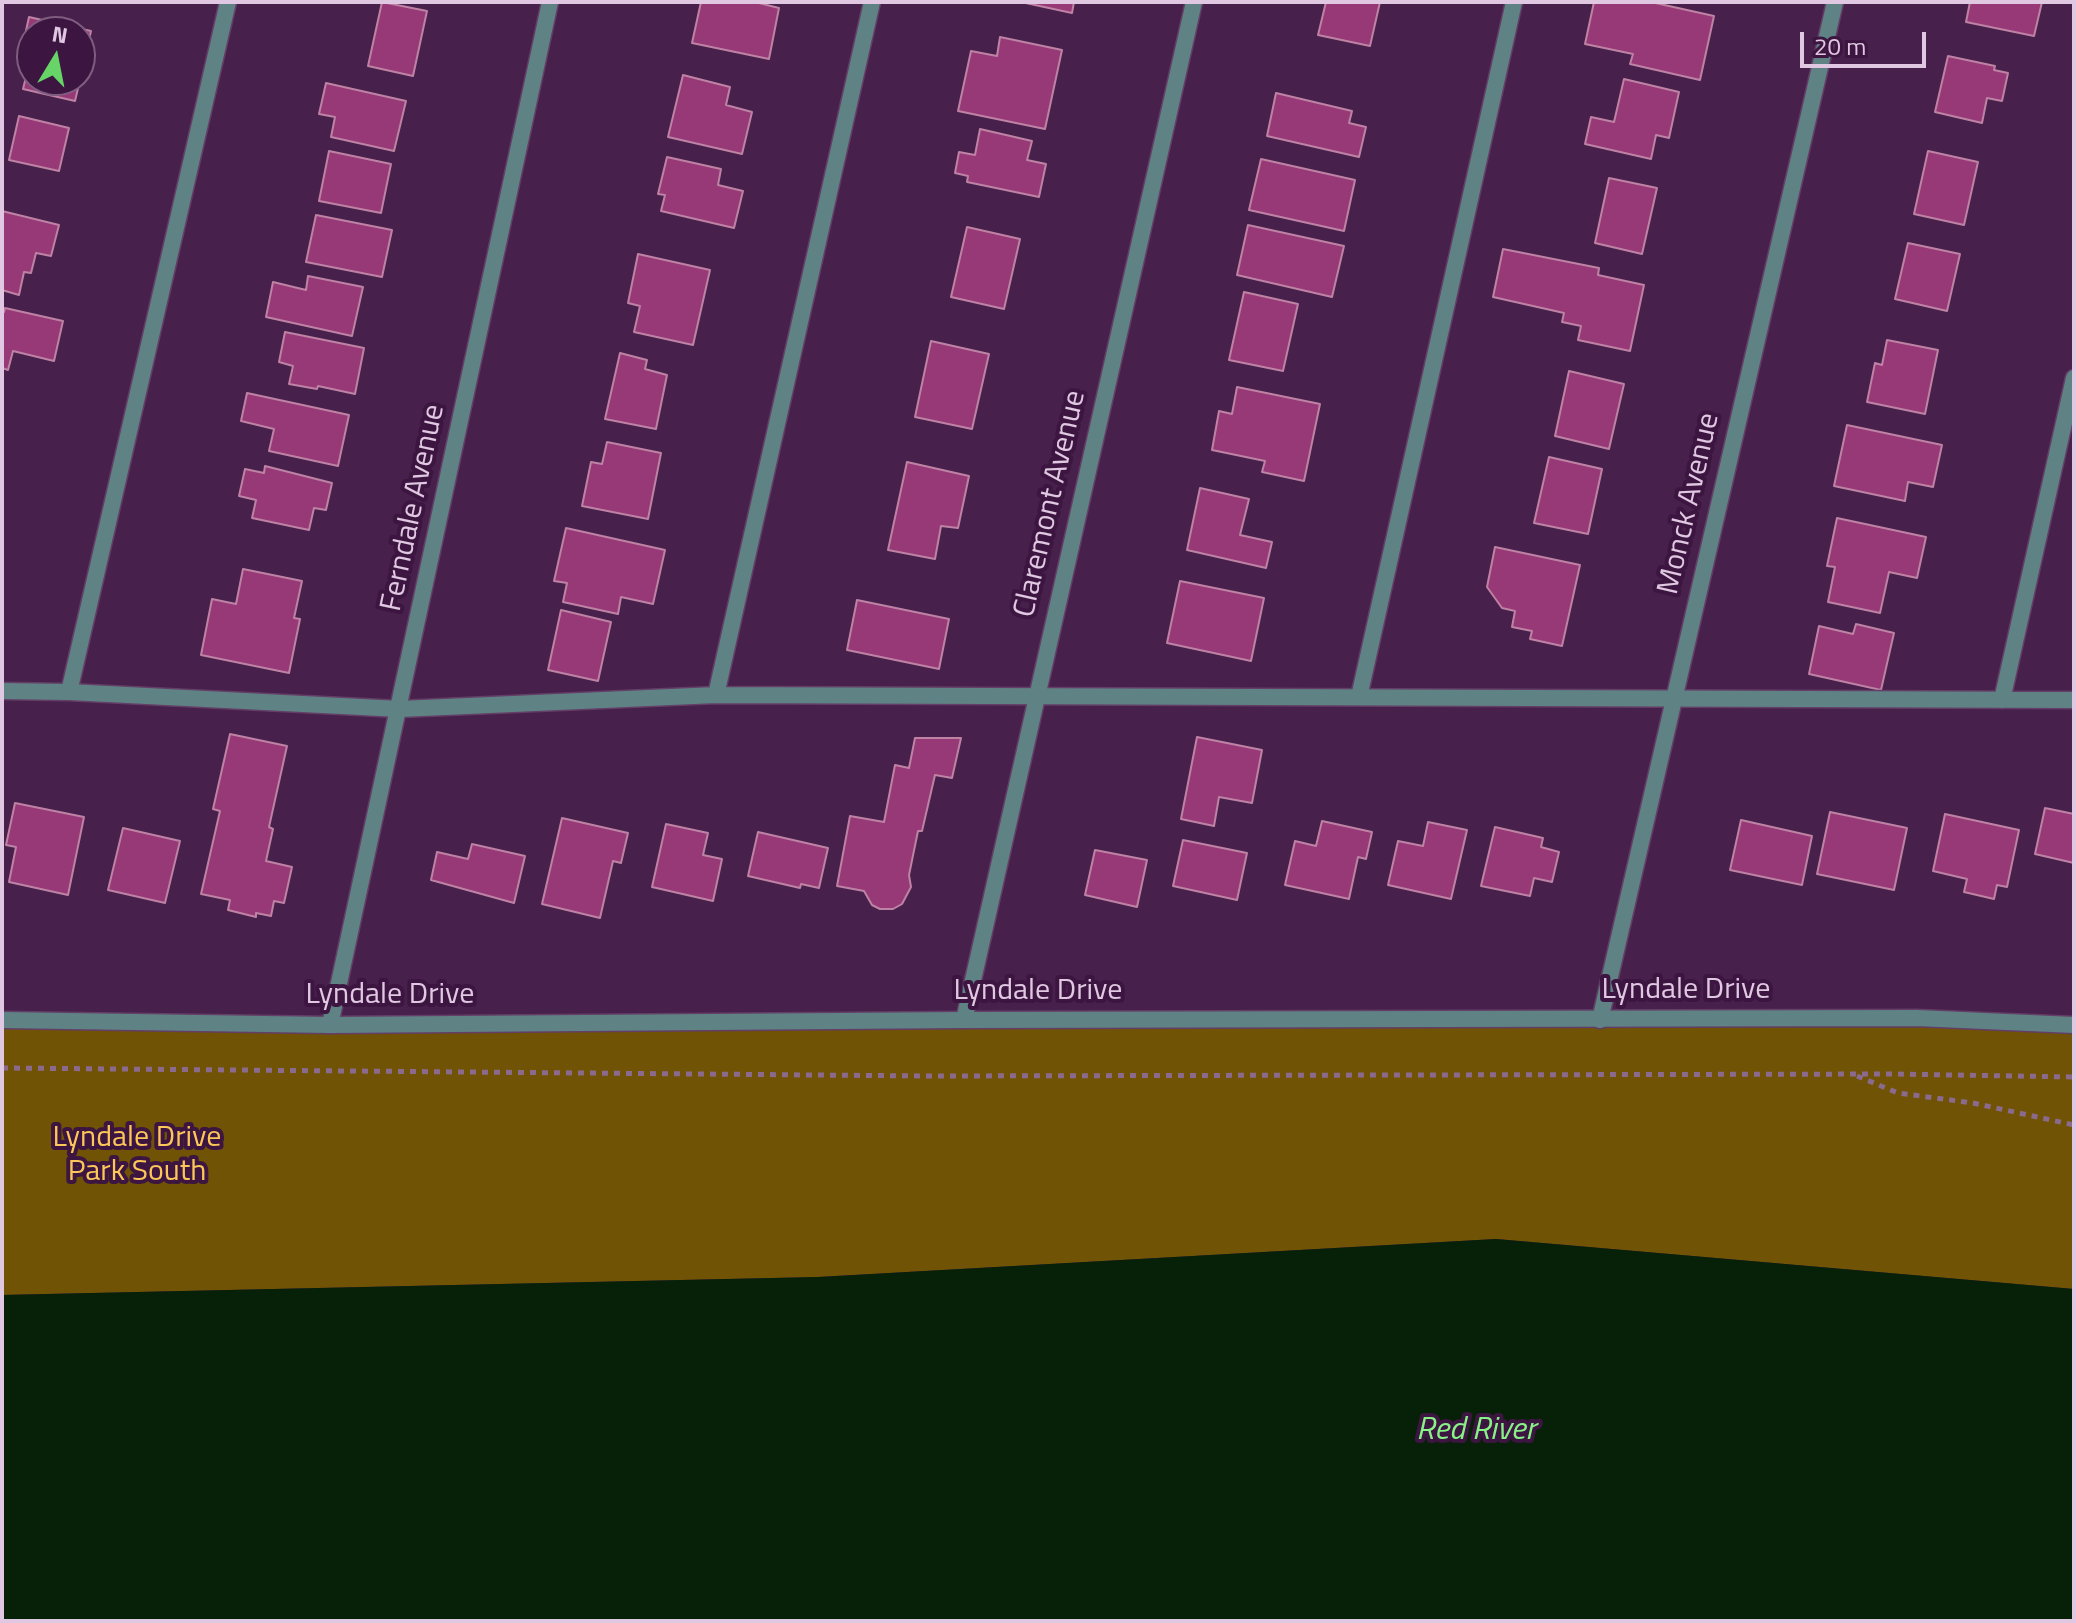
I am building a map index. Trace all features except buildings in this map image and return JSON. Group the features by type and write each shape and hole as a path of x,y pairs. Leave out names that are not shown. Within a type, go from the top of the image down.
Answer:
{"street":[{"path":"69,692 228,2"},
{"name":"Ferndale Avenue","path":"330,1025 550,2"},
{"path":"716,695 872,2"},
{"name":"Claremont Avenue","path":"964,1020 1194,2"},
{"path":"1359,697 1514,2"},
{"name":"Monck Avenue","path":"1600,1020 1835,2"},
{"path":"2002,700 2074,378"},
{"path":"2,691 400,709 716,695 2074,700"},
{"name":"Lyndale Drive","path":"2,1020 330,1025 1917,1018 2074,1025"}],"path":[{"path":"2,1068 930,1076 2074,1077"},
{"path":"1854,1075 1898,1093 1973,1103 2074,1125"}],"green space":[{"name":"Lyndale Drive Park South","path":"2,1020 1600,1020 2074,1029 2074,1289 1496,1239 818,1277 2,1295"}],"water":[{"name":"Red River","path":"1496,1239 2074,1289 2074,1621 2,1621 2,1295 818,1277"}]}
